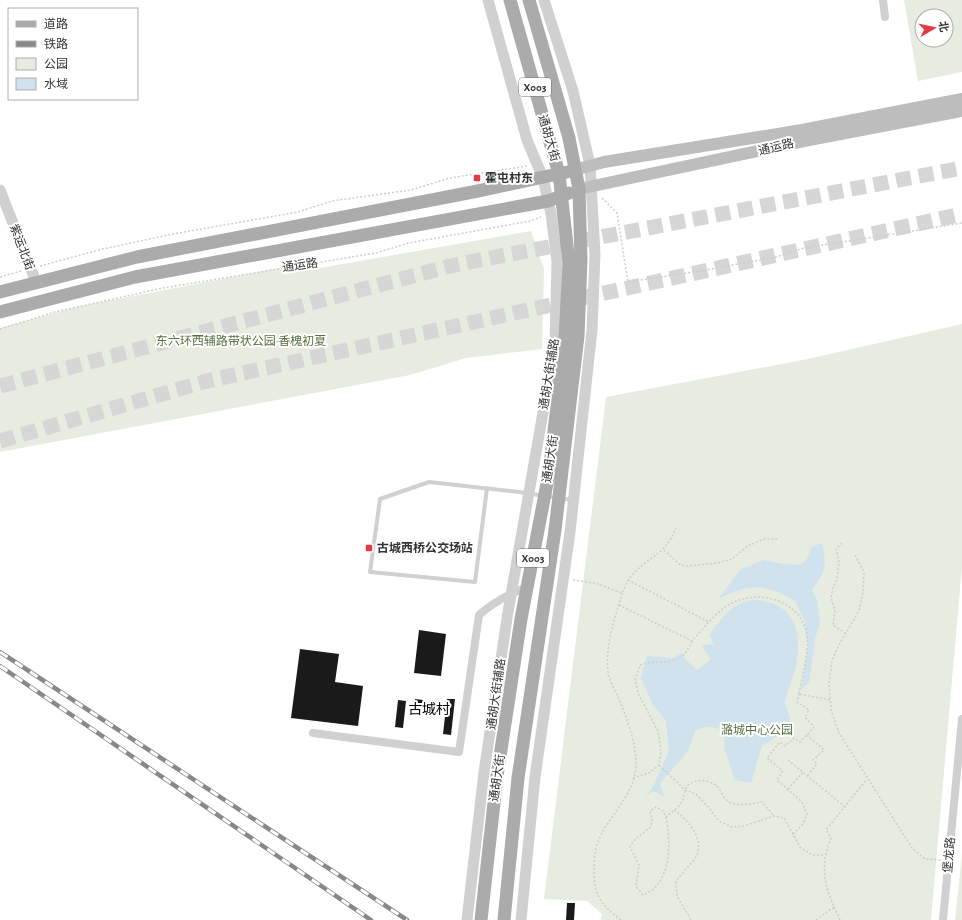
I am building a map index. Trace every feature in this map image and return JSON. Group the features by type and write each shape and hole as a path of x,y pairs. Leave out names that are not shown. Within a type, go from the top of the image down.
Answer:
{"main road":[{"name":"通胡大街","path":"481,920 497,776 528,587 545,496 565,338 568,263 563,195 559,174 510,0"},
{"name":"通胡大街","path":"504,920 518,778 559,498 578,336 581,260 578,189 569,138 529,0"},
{"name":"通运路","path":"0,312 135,277 548,200 578,189 697,165 804,135 962,99"},
{"name":"通运路","path":"0,292 136,257 543,178 590,165 962,111"}],"street":[{"name":"通胡大街辅路","path":"467,920 484,772 511,593 555,344 557,261 551,214 543,178 527,140 488,0"},
{"path":"521,920 535,777 564,578 592,330 595,254 590,165 573,91 544,0"},
{"path":"882,0 885,17"},
{"name":"紫运北街","path":"0,190 36,282"},
{"path":"313,734 459,752 478,615 492,603 511,593 528,587"},
{"name":"堡龙路","path":"943,920 962,719"}],"lane":[{"path":"487,488 475,582 370,572 380,499 429,482 487,488 529,493 572,500"}],"path":[{"path":"0,276 103,249 165,236 298,212 332,201 411,190 450,178 537,164"},
{"path":"591,186 617,214 628,282 776,257 804,248 962,223"},
{"name":"通运路","path":"0,328 55,312 163,288 302,264 331,262 376,253 409,243 530,221 551,214"},
{"path":"620,920 608,910 598,898 594,887 596,846 630,788 636,764 628,720 609,677 608,666 610,641 622,593 628,580 645,562 664,550 671,541 676,528"},
{"path":"664,550 679,564 686,566 717,563 732,559 748,546 764,539 778,539"},
{"path":"842,543 836,549 838,562 837,579 831,598 835,610 833,625 845,633"},
{"path":"855,555 864,572 863,593 859,611 845,633 832,660 829,684 831,710 839,733 912,848 925,859 949,860"},
{"path":"564,578 595,583 622,593"},
{"path":"628,580 709,622"},
{"path":"633,778 649,773 659,765 661,751 658,731 639,695 635,680 640,665 652,661 674,662 688,651 692,641 724,607 751,597 769,598 782,602 796,613 805,628 807,645 797,702 809,710 804,717 814,727 800,742 794,738 785,746 780,742 767,758 783,771 777,780 802,802 807,814 803,824 793,834"},
{"path":"619,605 692,641"},
{"path":"799,694 830,700"},
{"path":"806,735 824,750 813,760 817,764 807,776"},
{"path":"788,760 845,807"},
{"path":"659,765 685,790 696,794 719,821 732,827 744,826 774,816 784,818 800,847 812,855 824,855"},
{"path":"788,789 803,772"},
{"path":"840,920 828,892 824,872 824,855 831,838 826,830 867,779"},
{"path":"666,817 683,799 685,790 689,784 696,780 708,781 718,787 722,796 729,803 744,805 762,802 774,816"},
{"path":"656,807 663,811 666,817 670,837 662,878 649,893 643,895 636,886 639,865 630,847 634,839 651,827 652,819 650,811 656,807"},
{"path":"674,810 689,823 695,833 699,850 676,882 677,896 691,920"},
{"path":"816,920 834,907"}],"green space":[{"path":"904,0 962,0 962,72 918,81"},
{"name":"东六环西辅路带状公园·香槐初夏","path":"531,231 544,269 542,349 466,358 410,375 0,452 0,328 81,306 279,268 286,274"},
{"name":"潞城中心公园","path":"962,324 962,566 931,920 601,920 602,914 587,901 544,899 606,397 808,359"},
{"path":"962,854 962,920 955,920"}],"water":[{"path":"822,543 825,558 823,573 812,590 817,600 820,622 815,639 809,683 801,689 808,647 805,621 795,601 776,591 759,587 742,589 719,598 741,569 764,560 784,564 800,565 807,559 811,547"},
{"path":"756,600 770,602 781,607 794,623 797,633 798,645 795,670 785,703 790,718 788,729 762,746 751,783 735,780 724,748 725,733 710,727 695,731 688,751 660,783 664,796 653,791 645,797 653,787 669,751 666,721 653,705 641,678 647,656 673,658 682,653 686,660 697,670 711,659 702,646 714,644 709,635 724,616 740,604 747,601"}],"building":[{"path":"419,630 446,634 441,676 414,673"},
{"path":"300,649 339,654 335,682 363,686 358,726 291,718"},
{"path":"415,699 423,700 422,709 414,708"},
{"path":"447,699 455,699 451,735 443,734"},
{"path":"398,700 406,701 403,728 395,727"},
{"path":"567,903 575,903 574,920 566,920"}],"tunnel":[{"path":"0,386 454,265 962,168"},
{"path":"0,441 207,381 962,214"}],"railway":[{"path":"0,652 407,920"},
{"path":"0,666 371,920"}],"place":[{"name":"霍屯村东","path":"477,178"},
{"name":"古城西桥公交场站","path":"369,548"}],"district":[{"name":"古城村","path":"429,710"}]}
